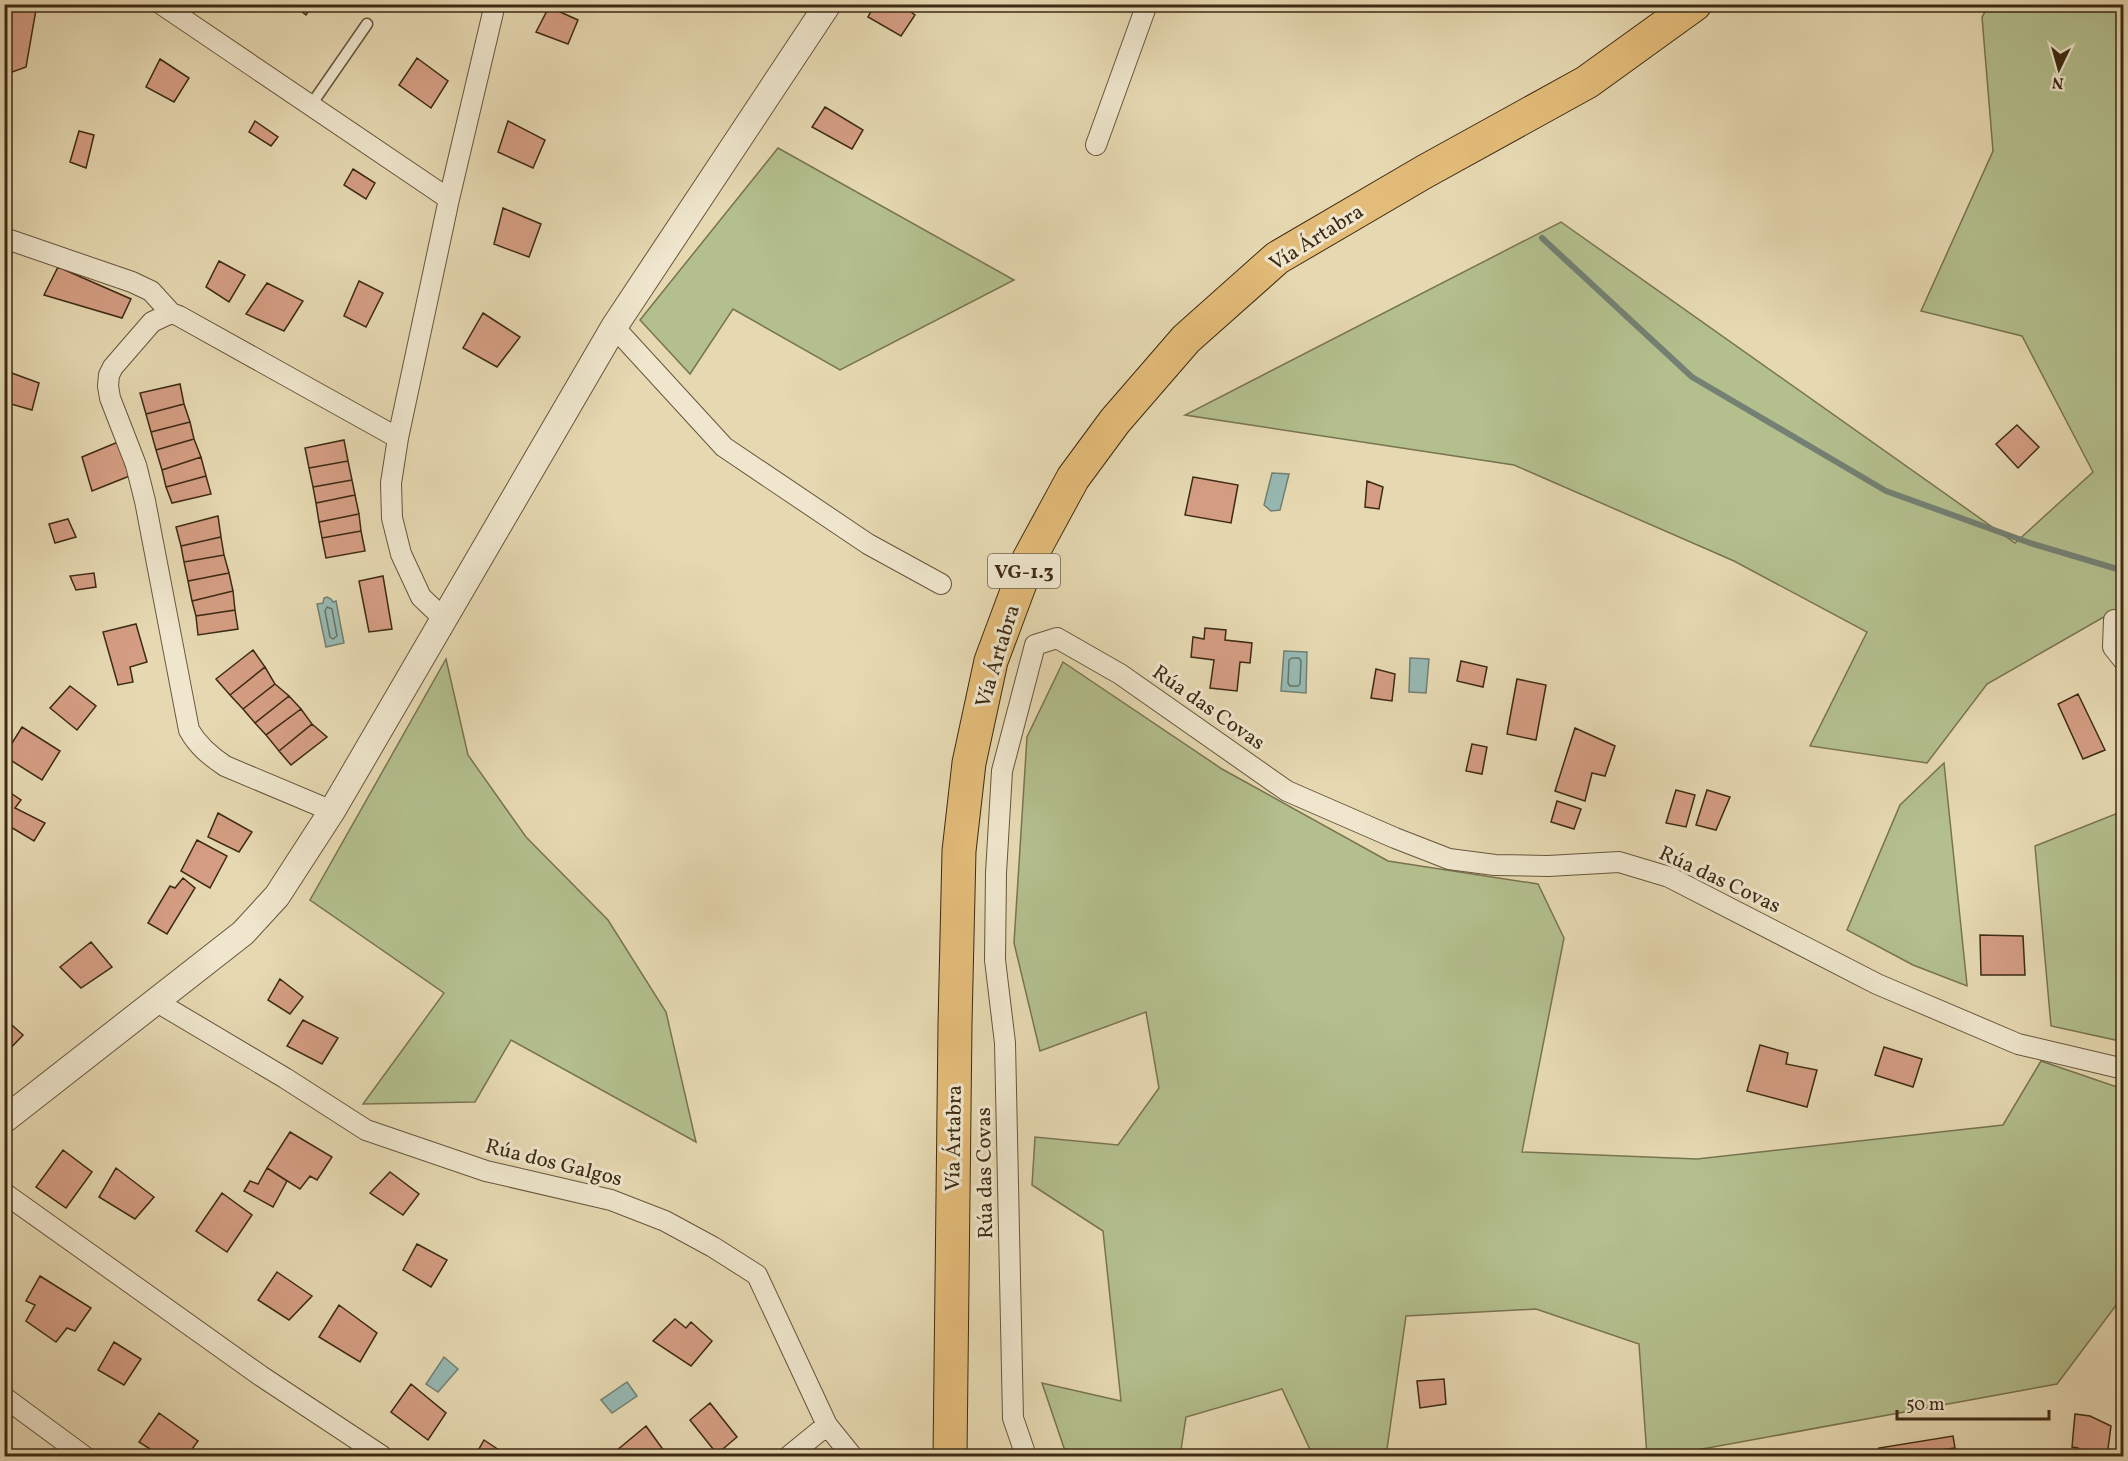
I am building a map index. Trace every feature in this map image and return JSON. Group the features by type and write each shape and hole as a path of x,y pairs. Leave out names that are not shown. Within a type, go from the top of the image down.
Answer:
{"highway":[{"name":"Vía Ártabra","path":"950,1456 959,851 969,763 991,661 1029,559 1073,478 1115,421 1186,339 1277,258 1424,172 1587,82 1695,4"}],"street":[{"path":"161,4 186,11 311,105 449,199"},
{"path":"444,619 421,597 401,554 392,518 391,483 398,438 449,199 495,4"},
{"path":"4,1120 158,1002 250,926 277,896 332,812 614,327 828,4"},
{"path":"1096,145 1147,4"},
{"path":"4,238 132,282 151,291 171,313 398,438"},
{"path":"171,313 152,322 113,367 109,375 108,386 110,398 136,465 145,501 189,730 200,747 225,766 332,812"},
{"path":"614,327 724,447 868,544 941,584"},
{"path":"2114,620 2113,646 2124,661"},
{"name":"Rúa das Covas","path":"1026,1456 1013,1418 1005,1043 995,960 995,928 1002,771 1035,645 1057,638 1120,674 1287,791 1449,859 1495,865 1548,866 1618,862 1669,877 1877,984 2018,1044 2124,1069"},
{"name":"Rúa dos Galgos","path":"158,1002 285,1078 366,1130 486,1171 611,1200 665,1221 713,1247 757,1275 826,1425 852,1456"},
{"path":"4,1193 261,1376 382,1456"},
{"path":"4,1397 84,1456"},
{"path":"789,1456 826,1425"}],"lane":[{"path":"311,105 368,24"}],"green space":[{"path":"1989,5 2123,5 2123,606 1987,684 1927,763 1810,746 1867,632 1734,561 1514,465 1185,415 1561,222 2015,543 2093,472 2022,336 1921,311 1993,151 1982,17"},
{"path":"778,148 1014,280 840,370 733,309 690,374 640,320"},
{"path":"446,659 468,755 526,837 608,920 666,1012 696,1142 511,1040 475,1102 363,1104 444,993 310,900"},
{"path":"1063,662 1222,769 1388,861 1538,884 1564,938 1522,1152 1697,1159 2003,1125 2041,1061 2120,1088 2124,1173 2123,1296 2057,1384 1664,1456 1647,1456 1639,1344 1536,1309 1406,1316 1386,1456 1313,1456 1282,1389 1186,1417 1180,1456 1076,1456 1064,1448 1042,1383 1121,1401 1103,1231 1032,1185 1035,1137 1118,1145 1159,1088 1146,1012 1040,1051 1014,943 1027,737"},
{"path":"1944,763 1967,986 1913,965 1847,930 1900,805"},
{"path":"2123,811 2124,1025 2120,1041 2051,1026 2035,846"}],"water":[{"path":"1272,473 1289,474 1280,510 1271,511 1264,505"},
{"path":"327,597 333,602 336,601 344,643 326,647 317,604 323,603 324,598"},
{"path":"1284,651 1307,652 1306,693 1281,691"},
{"path":"1410,658 1429,659 1426,693 1409,692"},
{"path":"444,1357 458,1369 438,1392 426,1384"},
{"path":"627,1382 637,1396 612,1413 601,1400"}],"building":[{"path":"21,4 37,4 26,67 4,75 4,6 20,8"},
{"path":"292,4 313,4 306,15"},
{"path":"875,4 900,4 915,15 901,36 868,17"},
{"path":"549,7 578,20 568,44 536,32"},
{"path":"417,58 448,81 431,108 399,85"},
{"path":"160,59 189,78 174,102 146,87"},
{"path":"825,107 863,130 852,149 812,127"},
{"path":"255,121 278,137 271,146 249,132"},
{"path":"508,121 545,140 533,168 498,152"},
{"path":"79,131 94,135 86,168 70,162"},
{"path":"353,169 375,183 366,199 344,185"},
{"path":"503,208 541,224 529,257 494,244"},
{"path":"219,261 245,275 229,302 206,287"},
{"path":"58,267 131,299 122,318 44,295"},
{"path":"359,281 383,293 366,327 344,316"},
{"path":"267,283 303,301 284,331 246,314"},
{"path":"483,313 520,337 497,367 463,348"},
{"path":"9,372 39,383 32,410 4,402 4,388"},
{"path":"180,384 184,404 146,414 140,393"},
{"path":"184,404 190,422 151,432 146,414"},
{"path":"190,422 194,439 156,450 151,432"},
{"path":"2017,425 2039,447 2018,468 1996,444"},
{"path":"194,439 201,457 162,470 156,450"},
{"path":"344,440 348,461 309,468 305,448"},
{"path":"118,442 132,475 92,491 82,457"},
{"path":"201,457 206,476 166,487 162,470"},
{"path":"348,461 352,480 313,487 309,468"},
{"path":"206,476 211,494 172,503 166,487"},
{"path":"1193,477 1238,485 1231,523 1185,515"},
{"path":"352,480 355,495 316,503 313,487"},
{"path":"1367,481 1383,487 1379,509 1365,507"},
{"path":"355,495 359,514 319,522 316,503"},
{"path":"359,514 361,531 322,538 319,522"},
{"path":"218,516 221,537 181,546 176,527"},
{"path":"68,519 76,537 55,543 49,524"},
{"path":"361,531 365,551 326,558 322,538"},
{"path":"221,537 224,555 184,562 181,546"},
{"path":"224,555 229,573 188,581 184,562"},
{"path":"94,573 96,587 76,590 70,576"},
{"path":"229,573 233,591 192,601 188,581"},
{"path":"383,576 392,629 369,632 359,581"},
{"path":"233,591 235,610 196,616 192,601"},
{"path":"235,610 238,629 198,635 196,616"},
{"path":"136,624 147,662 130,667 133,682 118,685 103,632"},
{"path":"1205,628 1226,630 1225,640 1252,643 1250,663 1240,662 1237,691 1210,688 1214,660 1191,657 1193,637 1204,639"},
{"path":"253,650 265,667 230,695 216,679"},
{"path":"1461,661 1487,667 1483,687 1457,681"},
{"path":"265,667 275,684 243,709 230,695"},
{"path":"1376,669 1395,674 1392,701 1371,698"},
{"path":"1517,679 1546,685 1536,740 1507,734"},
{"path":"275,684 289,696 255,723 243,709"},
{"path":"70,686 96,706 77,730 50,708"},
{"path":"2078,694 2105,750 2083,759 2058,704"},
{"path":"289,696 301,709 266,735 255,723"},
{"path":"301,709 312,724 279,751 266,735"},
{"path":"312,724 327,737 291,765 279,751"},
{"path":"22,727 60,751 42,780 4,756"},
{"path":"1575,728 1615,746 1605,776 1592,773 1585,801 1555,791"},
{"path":"1472,744 1487,747 1482,774 1466,771"},
{"path":"6,790 21,800 15,808 45,823 34,841 4,823"},
{"path":"1676,790 1695,795 1686,827 1666,823"},
{"path":"1707,790 1730,797 1716,830 1696,825"},
{"path":"1557,801 1581,809 1574,829 1551,822"},
{"path":"218,813 252,832 239,852 208,837"},
{"path":"197,840 227,856 210,888 181,871"},
{"path":"183,878 195,888 167,934 148,923 170,886 175,888"},
{"path":"1980,935 2023,936 2025,975 1981,975"},
{"path":"91,942 112,967 81,988 60,967"},
{"path":"280,979 303,997 290,1014 268,1000"},
{"path":"4,1018 23,1035 4,1055"},
{"path":"303,1020 338,1038 322,1064 287,1046"},
{"path":"1760,1045 1788,1053 1786,1064 1817,1070 1807,1107 1747,1091"},
{"path":"1884,1047 1922,1059 1913,1087 1875,1075"},
{"path":"290,1132 332,1157 317,1180 310,1176 300,1189 267,1168"},
{"path":"63,1150 92,1172 66,1208 36,1187"},
{"path":"116,1168 154,1197 135,1219 99,1197"},
{"path":"267,1168 287,1181 273,1207 244,1191 250,1181 258,1184"},
{"path":"390,1172 419,1194 403,1215 370,1193"},
{"path":"222,1193 252,1215 227,1252 196,1231"},
{"path":"417,1244 447,1260 431,1287 403,1270"},
{"path":"277,1272 312,1296 289,1320 258,1300"},
{"path":"40,1276 91,1308 75,1331 67,1328 56,1342 26,1321 35,1305 26,1301"},
{"path":"339,1305 377,1333 360,1362 319,1337"},
{"path":"675,1319 686,1328 691,1322 712,1341 691,1366 653,1341"},
{"path":"114,1342 141,1359 124,1385 98,1370"},
{"path":"1444,1379 1446,1404 1420,1408 1417,1381"},
{"path":"411,1384 446,1413 428,1440 391,1412"},
{"path":"710,1403 737,1437 717,1454 690,1420"},
{"path":"159,1413 198,1441 187,1456 161,1456 139,1442"},
{"path":"2075,1414 2090,1416 2111,1426 2107,1456 2078,1456 2078,1448 2072,1447"},
{"path":"646,1426 667,1455 610,1456"},
{"path":"1953,1436 1955,1448 1941,1450 1942,1456 1881,1456 1879,1448"},
{"path":"484,1440 508,1456 475,1456"}],"waterway":[{"path":"1542,238 1692,377 1886,491 2030,543 2124,571"}]}
